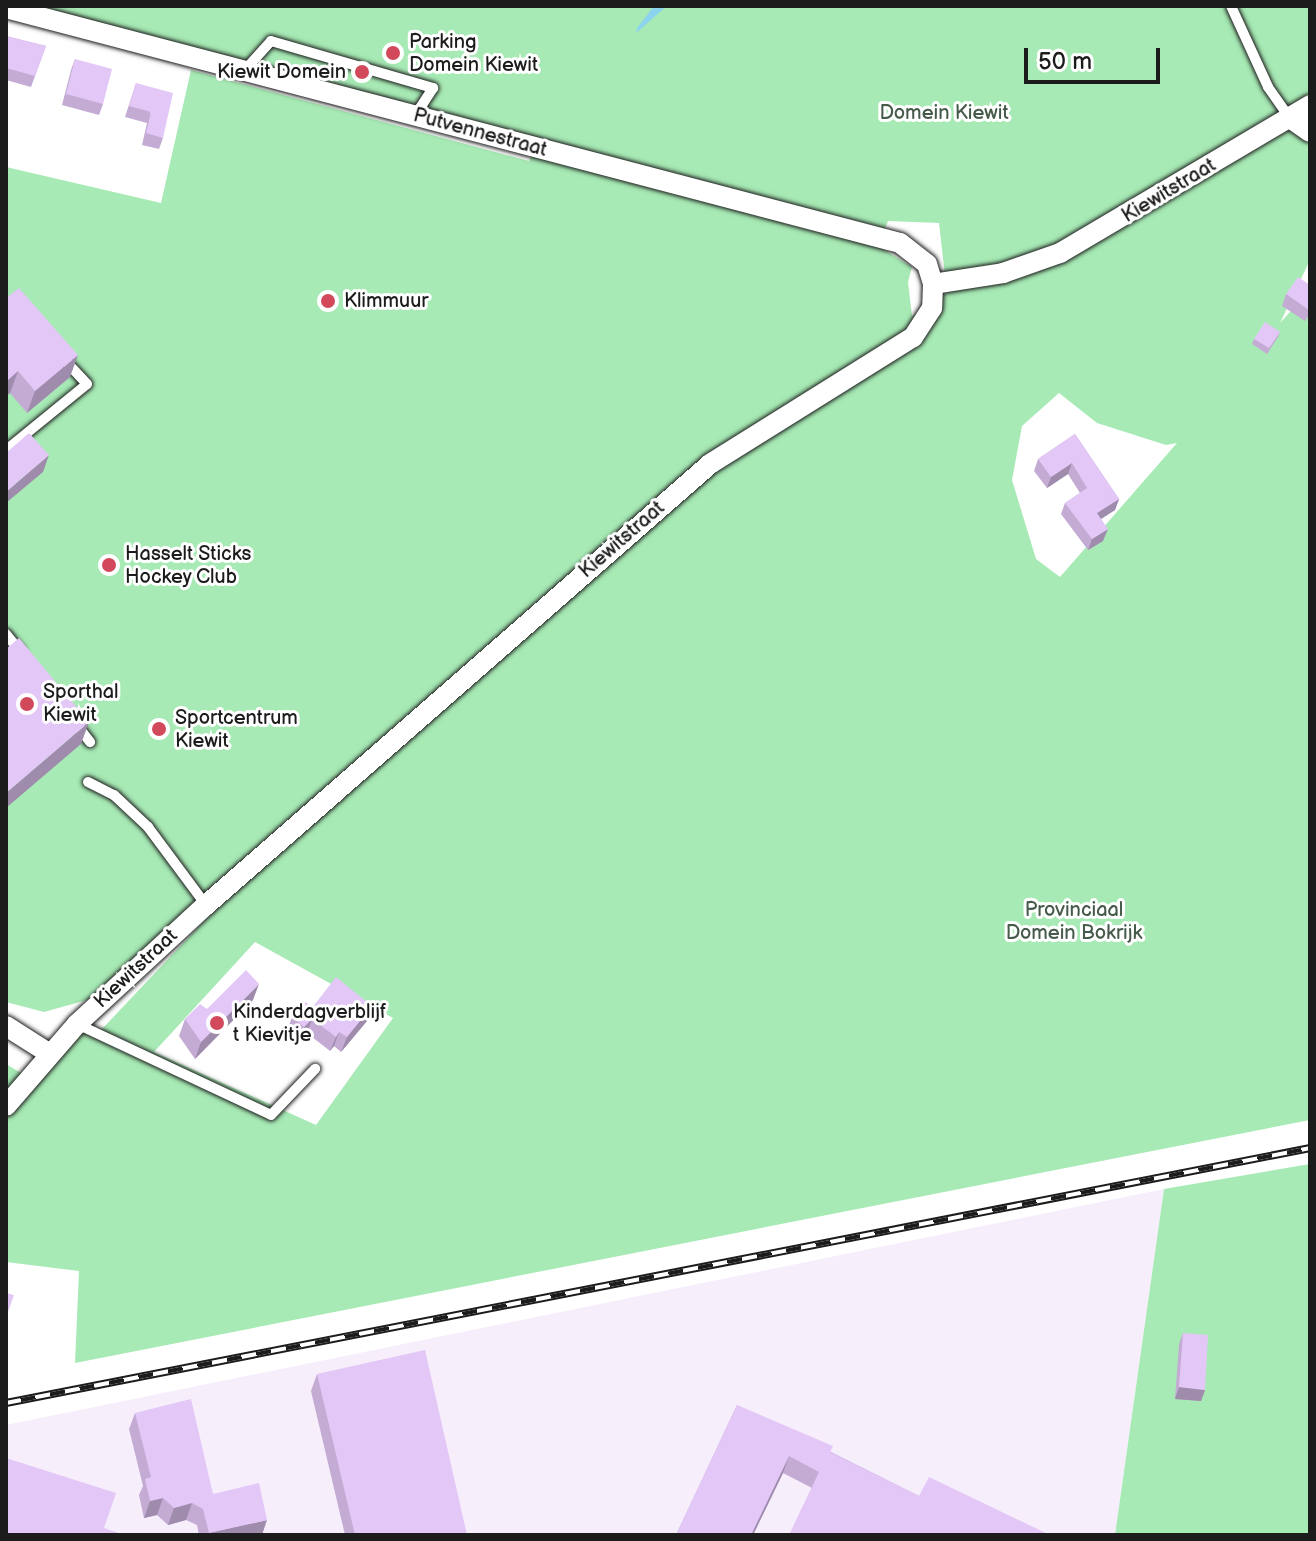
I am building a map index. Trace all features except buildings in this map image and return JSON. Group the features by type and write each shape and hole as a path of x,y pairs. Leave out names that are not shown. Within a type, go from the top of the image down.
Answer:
{"street":[{"name":"Putvennestraat","path":"6,8 243,73 900,243 927,264 933,284"},
{"name":"Kiewitstraat","path":"6,1106 77,1024 206,905 710,464 913,337 932,308 933,284 1003,273 1060,253 1310,105"},
{"path":"1290,118 1310,132"},
{"path":"6,1026 50,1054"}],"lane":[{"path":"1231,6 1268,87 1290,118"},
{"path":"243,73 271,41 433,88 415,116"},
{"path":"6,450 87,384 55,348"},
{"path":"8,641 32,667"},
{"path":"71,717 90,742"},
{"path":"88,782 114,795 148,827 206,905"},
{"path":"77,1024 271,1115 315,1069"}],"shaded area":[{"path":"1164,1189 1115,1535 6,1535 6,1425"}],"green space":[{"path":"35,6 1310,6 1310,260 1280,323 1310,290 1310,1120 75,1363 79,1271 6,1262 6,1064 21,1073 46,1044 103,1028 222,902 501,634 87,1000 44,1012 6,1002 6,167 161,203 191,70 529,161 539,138","holes":["888,221 939,223 947,293 912,316 908,282 912,267 878,246","1059,393 1097,423 1166,445 1177,443 1060,577 1036,559 1012,480 1022,426","255,942 393,1018 316,1125 154,1052"]},
{"path":"1310,1164 1310,1535 1115,1535 1164,1189"}],"water":[{"path":"654,6 667,6 636,33 637,28"}],"railway":[{"path":"6,1403 1310,1148"}],"place":[{"name":"Parking Domein Kiewit","path":"393,53"},
{"name":"Kiewit Domein","path":"362,72"},
{"name":"Klimmuur","path":"328,301"},
{"name":"Hasselt Sticks Hockey Club","path":"109,565"},
{"name":"Sporthal Kiewit","path":"27,704"},
{"name":"Sportcentrum Kiewit","path":"159,729"},
{"name":"Kinderdagverblijf t Kievitje","path":"217,1023"}],"park label":[{"name":"Domein Kiewit","path":"944,113"},
{"name":"Provinciaal Domein Bokrijk","path":"1074,922"}]}
